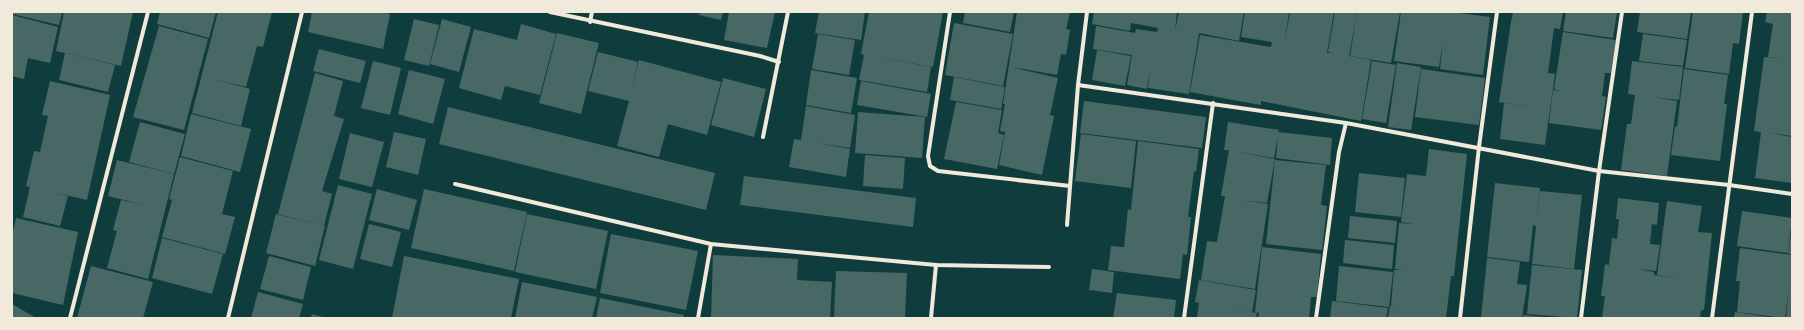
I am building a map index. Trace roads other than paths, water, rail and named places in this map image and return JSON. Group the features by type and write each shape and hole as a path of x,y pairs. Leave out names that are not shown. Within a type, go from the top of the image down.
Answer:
{"street":[{"path":"70,318 148,12"},
{"path":"228,318 302,12"},
{"path":"550,12 590,22 760,56 779,62"},
{"path":"590,22 592,12"},
{"path":"763,137 788,12"},
{"path":"950,12 928,156 930,166 938,171 1070,186"},
{"path":"1067,225 1078,85 1087,12"},
{"path":"1460,318 1479,147 1497,12"},
{"path":"1581,318 1599,171 1622,12"},
{"path":"1712,318 1752,12"},
{"path":"1078,85 1346,123 1479,147 1599,171 1729,184 1792,194"},
{"path":"1184,318 1213,103"},
{"path":"1316,318 1339,152 1346,123"},
{"path":"455,184 712,244 936,265 1049,267"},
{"path":"698,318 712,244"},
{"path":"931,318 936,265"}]}
